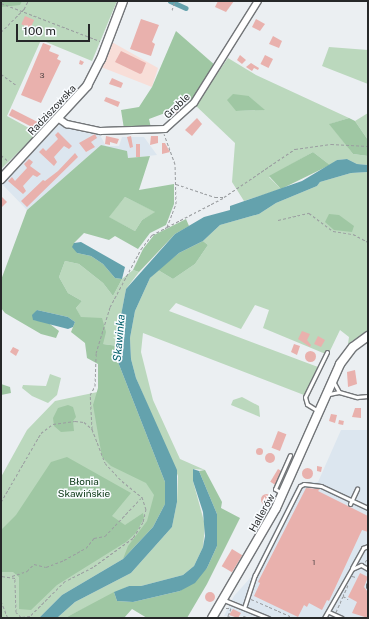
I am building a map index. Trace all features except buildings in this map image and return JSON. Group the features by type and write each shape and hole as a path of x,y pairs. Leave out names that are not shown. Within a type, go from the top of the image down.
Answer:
{"street":[{"name":"Radziszowska","path":"1,179 87,86 123,1"},
{"name":"Groble","path":"58,118 67,124 100,131 162,130 194,103 258,1"},
{"name":"Hallerów","path":"212,618 284,494 333,380 348,352 368,336"}],"lane":[{"path":"320,412 307,404 305,397 327,352"},
{"path":"333,380 339,392"},
{"path":"326,396 331,392 339,392 357,397 368,396"},
{"path":"284,494 275,489 290,455"},
{"path":"245,609 255,575 300,486 310,484 321,486 368,508"},
{"path":"350,504 357,489"},
{"path":"324,618 329,612 363,548 368,546"},
{"path":"352,569 361,565 368,568"},
{"path":"223,599 268,618"},
{"path":"329,612 342,618"}],"path":[{"path":"1,32 23,10 28,1"},
{"path":"172,10 176,1"},
{"path":"1,3 23,10 100,42"},
{"path":"102,45 104,38"},
{"path":"1,74 16,85"},
{"path":"162,130 175,164 176,204 167,227"},
{"path":"12,576 16,580 14,607 19,617 26,618 32,615 65,581 93,567 133,538 139,531 146,514 142,497 122,481 105,463 92,429 90,395 95,386 96,354 110,307 141,249 152,235 224,197 295,148 331,144 368,146"},
{"path":"1,155 7,160"},
{"path":"175,184 215,198 224,197"},
{"path":"278,220 309,213 333,231 353,234 368,242"},
{"path":"1,502 20,472 35,441 47,427 53,424 75,421 84,422 92,429"},
{"path":"1,576 12,576 27,571 34,564 46,566 64,560 86,548 94,538 105,536 142,497"},
{"path":"334,614 352,575"},
{"path":"343,596 348,599"},
{"path":"242,618 251,598 290,616 289,618"},
{"path":"1,601 8,618"},
{"path":"219,618 228,607 231,608 228,616"},
{"path":"222,618 228,616 233,618"},
{"path":"244,616 249,618"}],"shaded area":[{"path":"110,41 158,68 152,87 101,67"},
{"path":"59,125 100,135 106,146 119,146 122,137 144,137 157,155 128,158 101,145 27,210 2,184"},
{"path":"341,430 368,430 368,618 224,616 234,596 251,577 296,487 301,482 318,482"}],"green space":[{"path":"1,1 117,1 92,61 41,40 7,116 38,133 1,169"},
{"path":"1,1 22,1 20,5 1,7"},
{"path":"176,31 216,66 192,103 181,96 165,113 149,119 151,128 124,129 121,110 139,107 152,87"},
{"path":"329,47 368,50 368,84 322,66"},
{"path":"228,58 256,75 349,118 330,124 353,154 368,156 368,165 357,164 347,159 337,160 330,165 313,152 269,177 281,189 244,201 232,182 235,143 195,105","holes":["249,96 264,110 236,111"]},
{"path":"233,94 249,96 265,110 236,111 227,100"},
{"path":"368,113 368,140 355,121"},
{"path":"349,118 355,121 368,140 368,156 353,154 329,124"},
{"path":"101,145 127,151 128,158 150,156 139,190 174,184 174,204 166,225 150,233 138,249 115,236 109,240 84,233 74,243 77,253 91,256 103,264 115,278 122,279 113,296 103,283 79,264 65,261 59,277 68,293 82,301 76,308 81,317 102,318 106,332 103,344 118,346 118,362 165,482 165,504 153,527 123,559 128,546 147,521 154,495 146,483 111,466 102,457 93,405 98,388 98,364 87,358 85,343 71,332 75,322 68,317 37,310 33,320 46,321 59,331 56,338 41,334 5,313 1,308 1,280 27,210","holes":["125,197 155,212 142,220 135,231 109,217"]},
{"path":"313,152 330,165 281,189 269,176"},
{"path":"368,172 368,330 348,344 349,337 340,330 328,355 263,328 269,310 255,305 241,329 176,303 169,311 318,367 304,395 143,333 141,352 153,400 180,459 205,470 193,469 193,481 205,525 203,547 194,566 183,575 141,586 129,586 65,618 57,618 75,602 131,573 172,527 177,502 178,476 136,378 131,359 130,338 135,311 150,278 158,270 173,279 195,264 208,245 203,241 220,225 259,214 276,203 317,186 320,182 351,173"},
{"path":"125,197 156,212 142,220 135,231 108,217"},
{"path":"329,214 339,215 354,226 352,232 334,230 325,222"},
{"path":"186,219 189,226 175,234 139,272 133,270 143,249 154,235"},
{"path":"203,241 208,245 195,264 173,279 158,270 179,253"},
{"path":"65,261 79,264 103,283 113,296 122,279 133,270 139,272 126,289 118,331 118,346 103,344 81,318 76,308 82,301 68,293 59,277"},
{"path":"50,374 61,378 57,395 48,403 32,396 22,388 23,385 46,386"},
{"path":"1,384 10,387 11,393 1,395"},
{"name":"Błonia Skawińskie","path":"126,386 165,504 123,559 62,595 39,618 1,618 1,477 27,430 55,401"},
{"path":"242,397 259,406 260,417 231,405 233,400"},
{"path":"68,405 73,407 76,417 73,421 74,431 61,432 54,426 53,418 58,408"},
{"path":"67,457 131,493 112,516 125,525 143,513 144,518 136,533 126,542 57,585 31,610 19,609 19,577 13,572 1,572 1,530 16,515 51,462"},
{"path":"205,470 222,502 221,508 240,518 207,584 187,618 147,618 132,609 124,618 65,618 114,592 117,601 133,602 180,591 207,568 217,546 217,532 215,526 217,514 199,471"}],"water":[{"name":"Skawinka","path":"347,159 357,164 368,165 368,172 351,173 320,182 317,186 276,203 259,214 220,225 203,241 179,253 150,278 135,311 130,338 131,359 136,378 177,470 177,502 172,527 131,573 75,602 57,618 39,618 62,595 123,559 153,527 165,504 165,482 118,362 118,331 126,289 175,234 204,217 230,210 230,206 302,181 337,160"},
{"path":"81,242 125,267 122,279 115,278 103,264 91,256 77,253 72,247 74,243"},
{"path":"37,310 68,317 75,322 73,327 68,329 33,320 32,315"},
{"path":"193,469 199,471 217,514 217,546 207,568 195,583 180,591 133,602 117,601 114,592 129,586 141,586 183,575 194,566 203,547 205,536 203,512 193,481"}],"waterway":[{"path":"170,1 186,8"}]}
